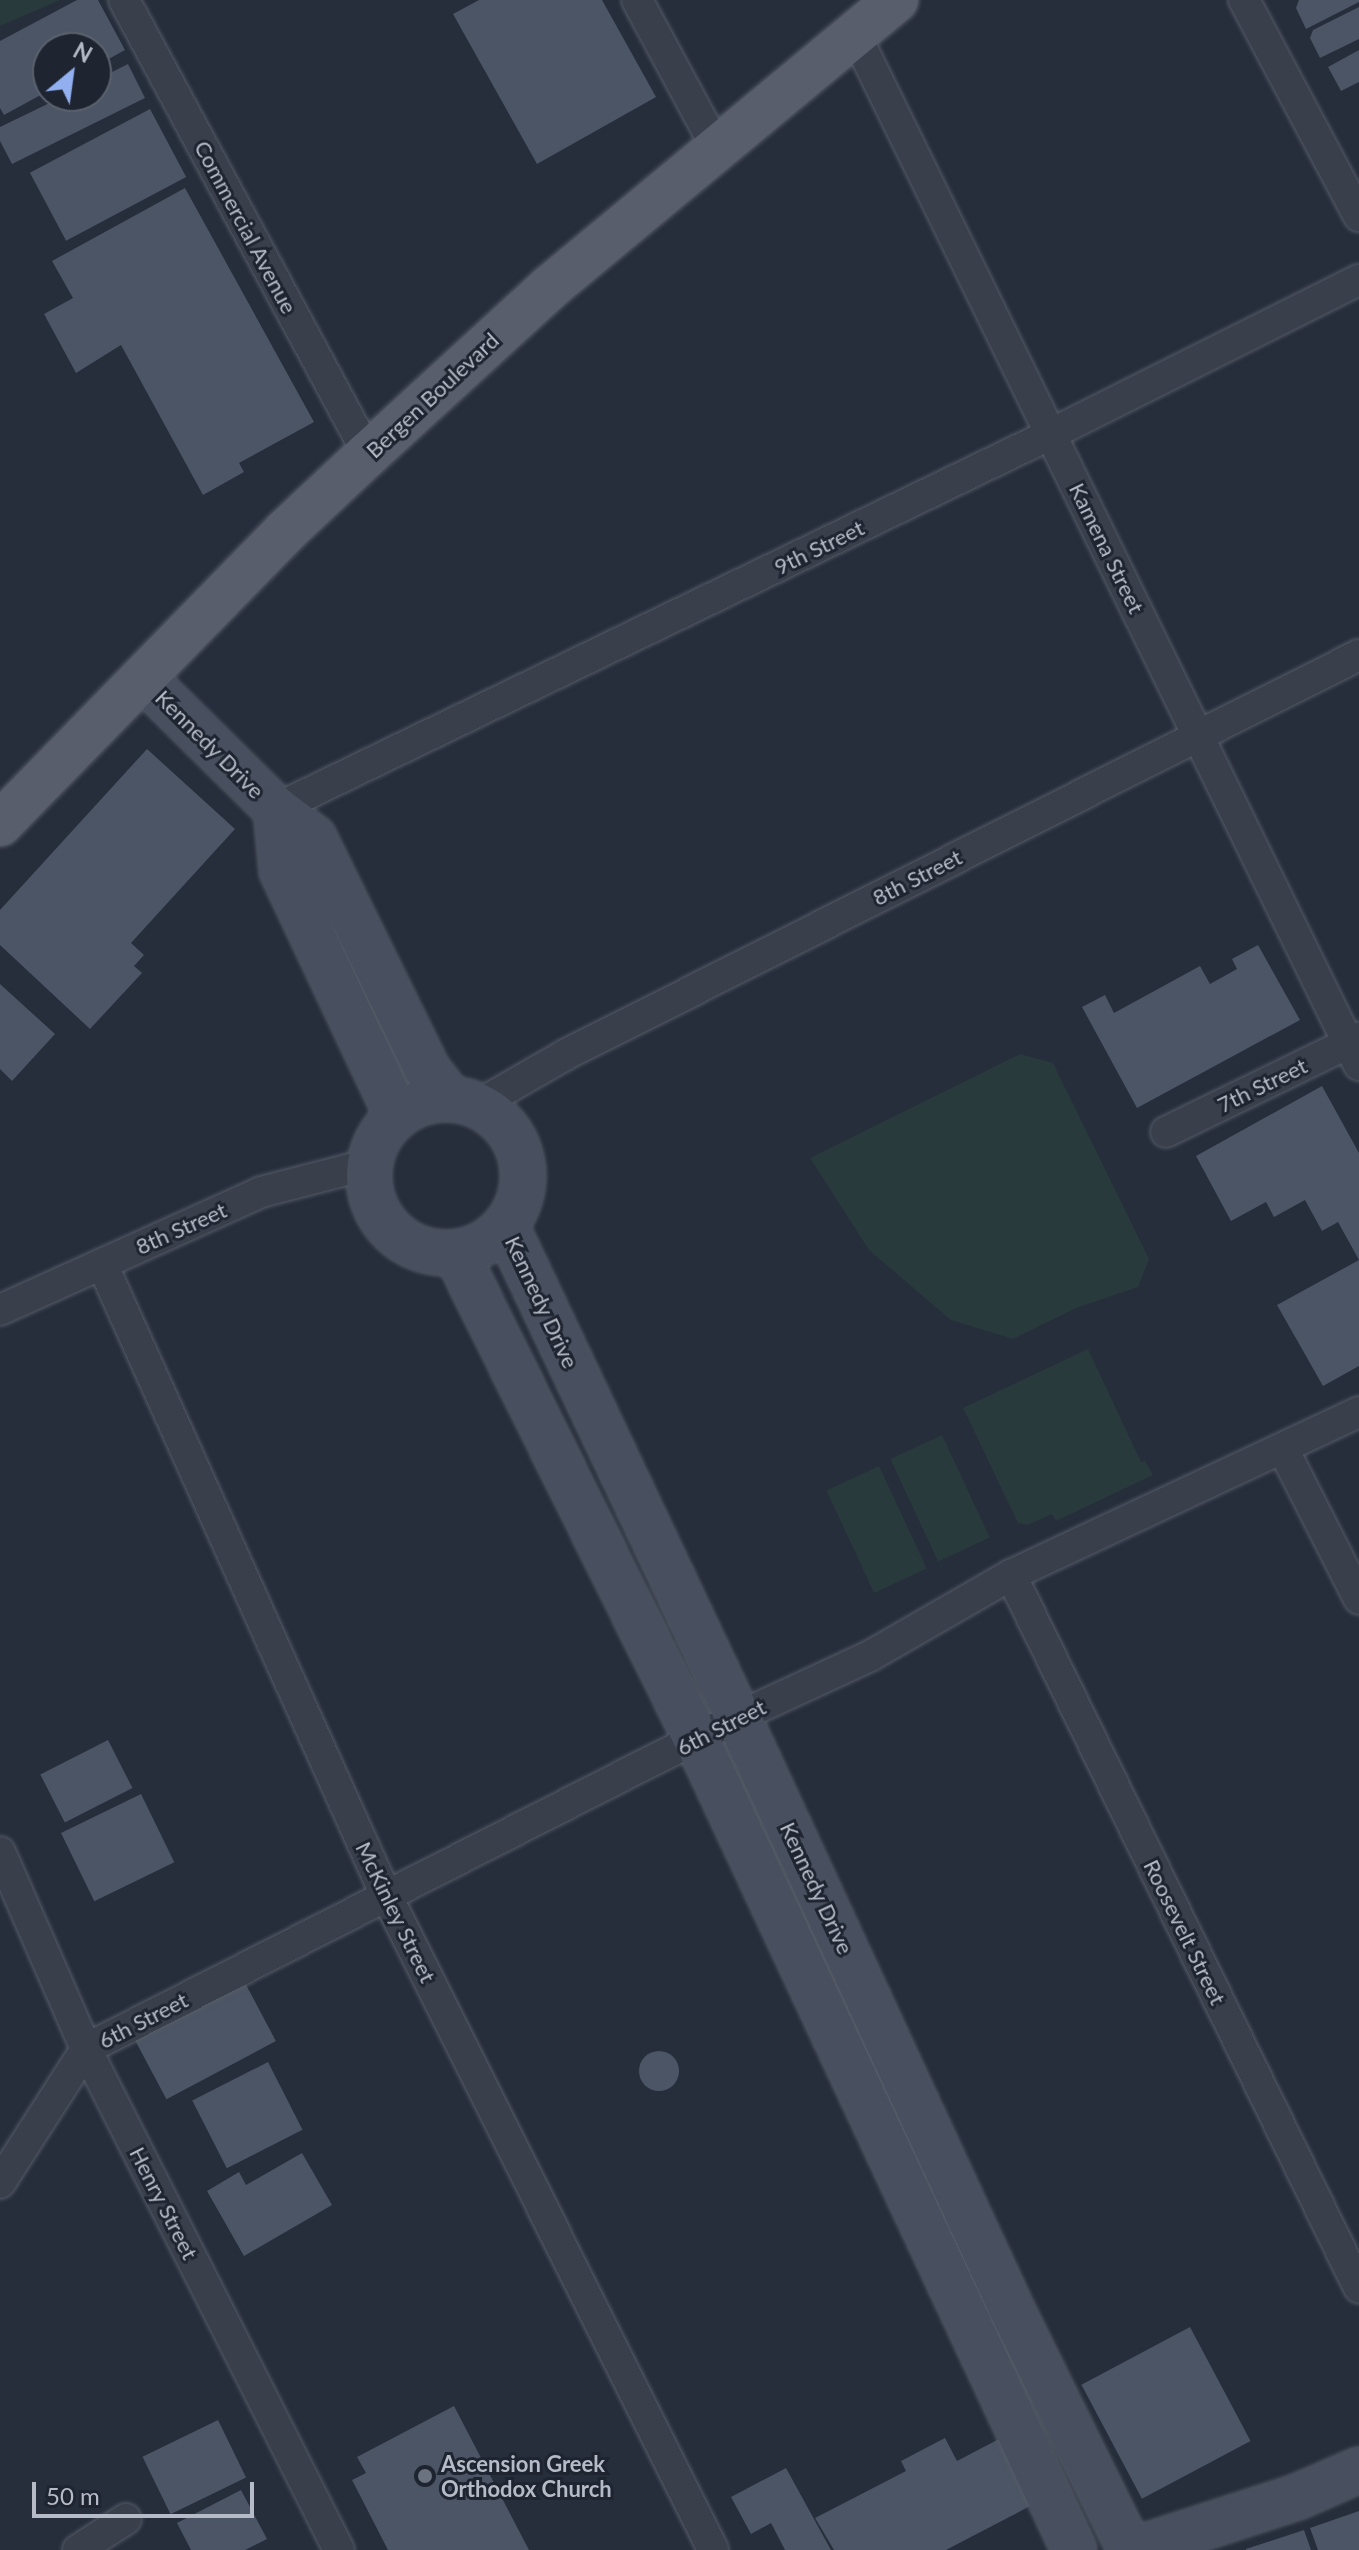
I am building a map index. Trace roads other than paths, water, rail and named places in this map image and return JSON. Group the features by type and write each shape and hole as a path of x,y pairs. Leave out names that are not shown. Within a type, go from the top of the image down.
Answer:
{"main road":[{"name":"Bergen Boulevard","path":"0,824 286,531 368,454 549,288 896,0"}],"street":[{"name":"Commercial Avenue","path":"124,0 368,454"},
{"path":"637,0 716,147"},
{"path":"1244,0 1359,216"},
{"name":"Kamena Street","path":"854,32 1198,736 1356,1049"},
{"name":"9th Street","path":"276,809 1051,434 1359,280"},
{"name":"8th Street","path":"464,1102 565,1055 1359,655"},
{"name":"Kennedy Drive","path":"143,678 276,809 314,838 427,1069 464,1102"},
{"name":"Kennedy Drive","path":"276,809 282,871 397,1115"},
{"name":"7th Street","path":"1166,1132 1356,1049"},
{"path":"422,1102 464,1102 502,1121 517,1145 524,1173 519,1201 506,1226 483,1244 456,1253 427,1251 401,1239 381,1219 370,1193 369,1164 378,1137 397,1115 422,1102"},
{"name":"8th Street","path":"0,1310 261,1192 369,1164"},
{"name":"Kennedy Drive","path":"506,1226 1023,2332 1132,2550"},
{"path":"456,1253 697,1740 1074,2550"},
{"name":"McKinley Street","path":"102,1264 387,1897 713,2550"},
{"name":"6th Street","path":"86,2049 738,1717 870,1656 1011,1575 1359,1412"},
{"path":"1283,1449 1359,1599"},
{"name":"Roosevelt Street","path":"1011,1575 1359,2288"},
{"name":"Henry Street","path":"0,1852 86,2049 339,2550"},
{"path":"808,1978 849,1957"},
{"path":"0,2183 86,2049"},
{"path":"892,2160 932,2137"},
{"path":"983,2354 1023,2332"},
{"path":"1132,2550 1297,2497 1359,2470"},
{"path":"78,2550 126,2519"}],"place":[{"name":"Ascension Greek Orthodox Church","path":"425,2476"}]}
